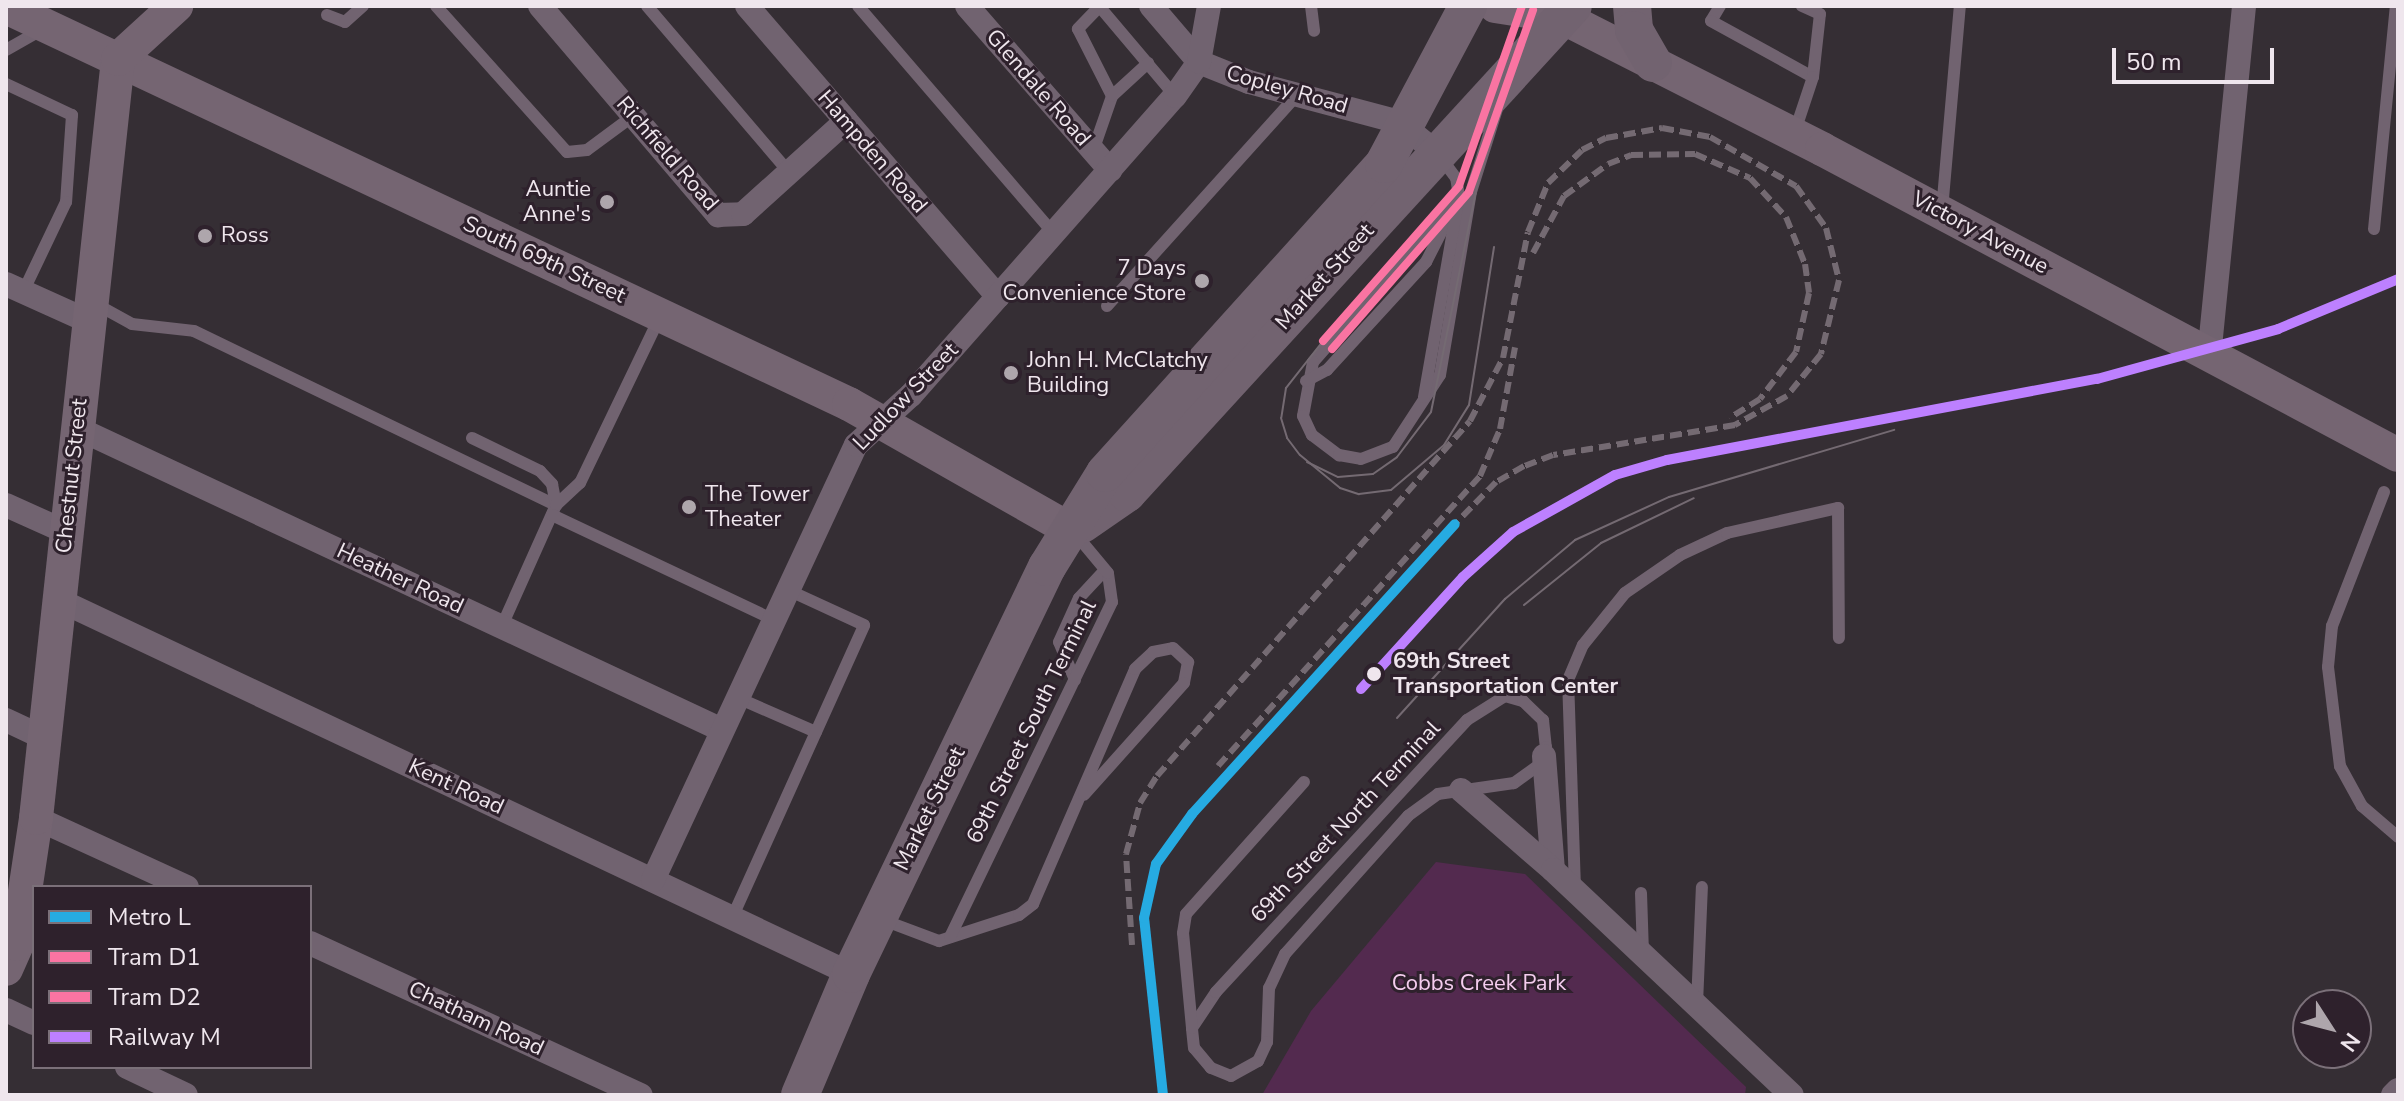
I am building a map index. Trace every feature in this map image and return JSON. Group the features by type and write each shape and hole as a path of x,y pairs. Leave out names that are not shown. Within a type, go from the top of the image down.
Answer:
{"main road":[{"name":"Market Street","path":"800,1095 851,974 1032,595 1105,473 1376,173 1405,127 1468,6"},
{"path":"1632,6 1634,30 1653,63"},
{"name":"Market Street","path":"1073,531 1127,493 1566,11"}],"street":[{"path":"118,59 176,6"},
{"name":"Richfield Road","path":"540,6 718,215 743,214 846,121"},
{"name":"Hampden Road","path":"747,6 998,297"},
{"name":"Glendale Road","path":"967,6 1110,170"},
{"name":"Copley Road","path":"1151,6 1199,62 1405,127 1437,153"},
{"name":"Ludlow Street","path":"653,880 852,453 998,297 1175,96 1199,62 1209,6"},
{"name":"Victory Avenue","path":"1495,6 1566,11 1653,63 1794,134 2398,455"},
{"path":"2198,350 2212,322 2244,6"},
{"name":"South 69th Street","path":"6,7 661,315 882,423 1073,531"},
{"name":"Chestnut Street","path":"10,950 36,818 118,59"},
{"path":"15,288 89,311"},
{"name":"Heather Road","path":"77,428 722,730"},
{"path":"6,505 66,532"},
{"name":"Kent Road","path":"61,601 851,974"},
{"path":"6,720 44,738"},
{"path":"1544,756 1546,833 1553,870"},
{"path":"1461,790 1553,870 1792,1095"},
{"path":"36,818 183,885"},
{"name":"Chatham Road","path":"312,944 641,1095"},
{"path":"6,1010 32,1022"},
{"path":"131,1069 186,1095"},
{"path":"2393,1095 2398,1090"}],"lane":[{"path":"327,15 345,22 363,6"},
{"path":"436,6 567,152 587,150 633,116"},
{"path":"647,6 789,172"},
{"path":"858,6 1054,234"},
{"path":"1112,96 1078,29 1100,6 1175,96"},
{"path":"1311,6 1314,31"},
{"path":"1720,6 1711,21 1813,77"},
{"path":"1794,134 1813,77 1820,14 1802,6"},
{"path":"1942,213 1960,6"},
{"path":"2374,229 2396,6"},
{"path":"6,50 47,26"},
{"path":"1093,151 1112,96 1148,63"},
{"path":"1459,196 1325,344 1306,381 1305,425 1329,451 1350,459 1373,457 1393,447 1440,375 1471,192 1509,73"},
{"path":"6,84 72,115 66,202 15,288"},
{"path":"1107,306 1297,95"},
{"path":"1424,397 1459,196 1453,172 1437,153"},
{"path":"1306,381 1327,370 1426,262 1459,196"},
{"path":"89,311 132,324 194,331 774,620"},
{"path":"502,626 554,510 580,483 661,315"},
{"path":"472,438 540,471 552,484 554,510"},
{"path":"2384,492 2332,626 2328,667 2340,766 2362,806 2398,837"},
{"path":"1575,891 1568,680 1583,645 1625,593 1680,555 1727,533 1838,508 1839,638"},
{"path":"1073,531 1105,570 1079,598 1059,642 1075,680"},
{"name":"69th Street South Terminal","path":"950,937 1112,602 1105,570"},
{"path":"732,918 864,625 788,590"},
{"path":"878,918 932,941 1019,915 1033,904 1084,795 1135,669 1153,652 1173,648 1188,662 1184,683 1084,795"},
{"name":"69th Street North Terminal","path":"1505,696 1531,706 1546,728 1544,756 1532,773 1514,783 1461,790 1429,799 1408,816 1285,954 1266,1000 1267,1042 1249,1069 1231,1076 1211,1068 1194,1048 1192,1028 1216,992 1476,712 1505,696"},
{"path":"738,698 816,732"},
{"path":"1192,1028 1183,933 1186,914 1304,782"},
{"path":"1697,1007 1702,887"},
{"path":"1641,893 1643,956"}],"green space":[{"name":"Cobbs Creek Park","path":"1436,862 1525,874 1746,1087 1745,1095 1262,1095 1311,1011"}],"tram line":[{"name":"D1","path":"1323,341 1459,186 1522,6"},
{"path":"1307,462 1338,477 1373,474 1397,457 1431,412 1478,181 1535,6"},
{"name":"D2","path":"1332,349 1469,192 1533,10"},
{"path":"1323,341 1286,388 1281,418 1287,438 1300,455 1340,488 1359,494 1391,490 1444,445 1469,405 1494,247"},
{"path":"1397,718 1505,599 1575,540 1669,497 1894,430"},
{"path":"1524,605 1601,543 1694,498"}],"railway":[{"path":"1132,945 1126,854 1140,803 1157,776 1470,421 1503,358 1528,232 1548,183 1582,150 1606,138 1662,128 1710,137 1796,186 1826,228 1839,280 1821,354 1787,396 1735,425 1553,455 1524,466 1496,482 1455,524"},
{"path":"1533,253 1564,196 1608,164 1631,155 1695,154 1750,178 1786,217 1805,264 1809,293 1796,352 1760,399 1729,418"},
{"path":"1218,766 1480,476 1500,429 1515,347"}],"metro line":[{"name":"L","path":"1163,1095 1144,918 1156,864 1192,814 1455,524"}],"rail line":[{"name":"M","path":"1361,689 1463,577 1513,532 1615,475 1667,460 2097,379 2278,329 2398,279"}],"place":[{"name":"Auntie Anne's","path":"607,202"},
{"name":"Ross","path":"205,236"},
{"name":"7 Days Convenience Store","path":"1202,281"},
{"name":"John H. McClatchy Building","path":"1011,373"},
{"name":"The Tower Theater","path":"689,507"},
{"name":"69th Street Transportation Center","path":"1374,674"}]}
